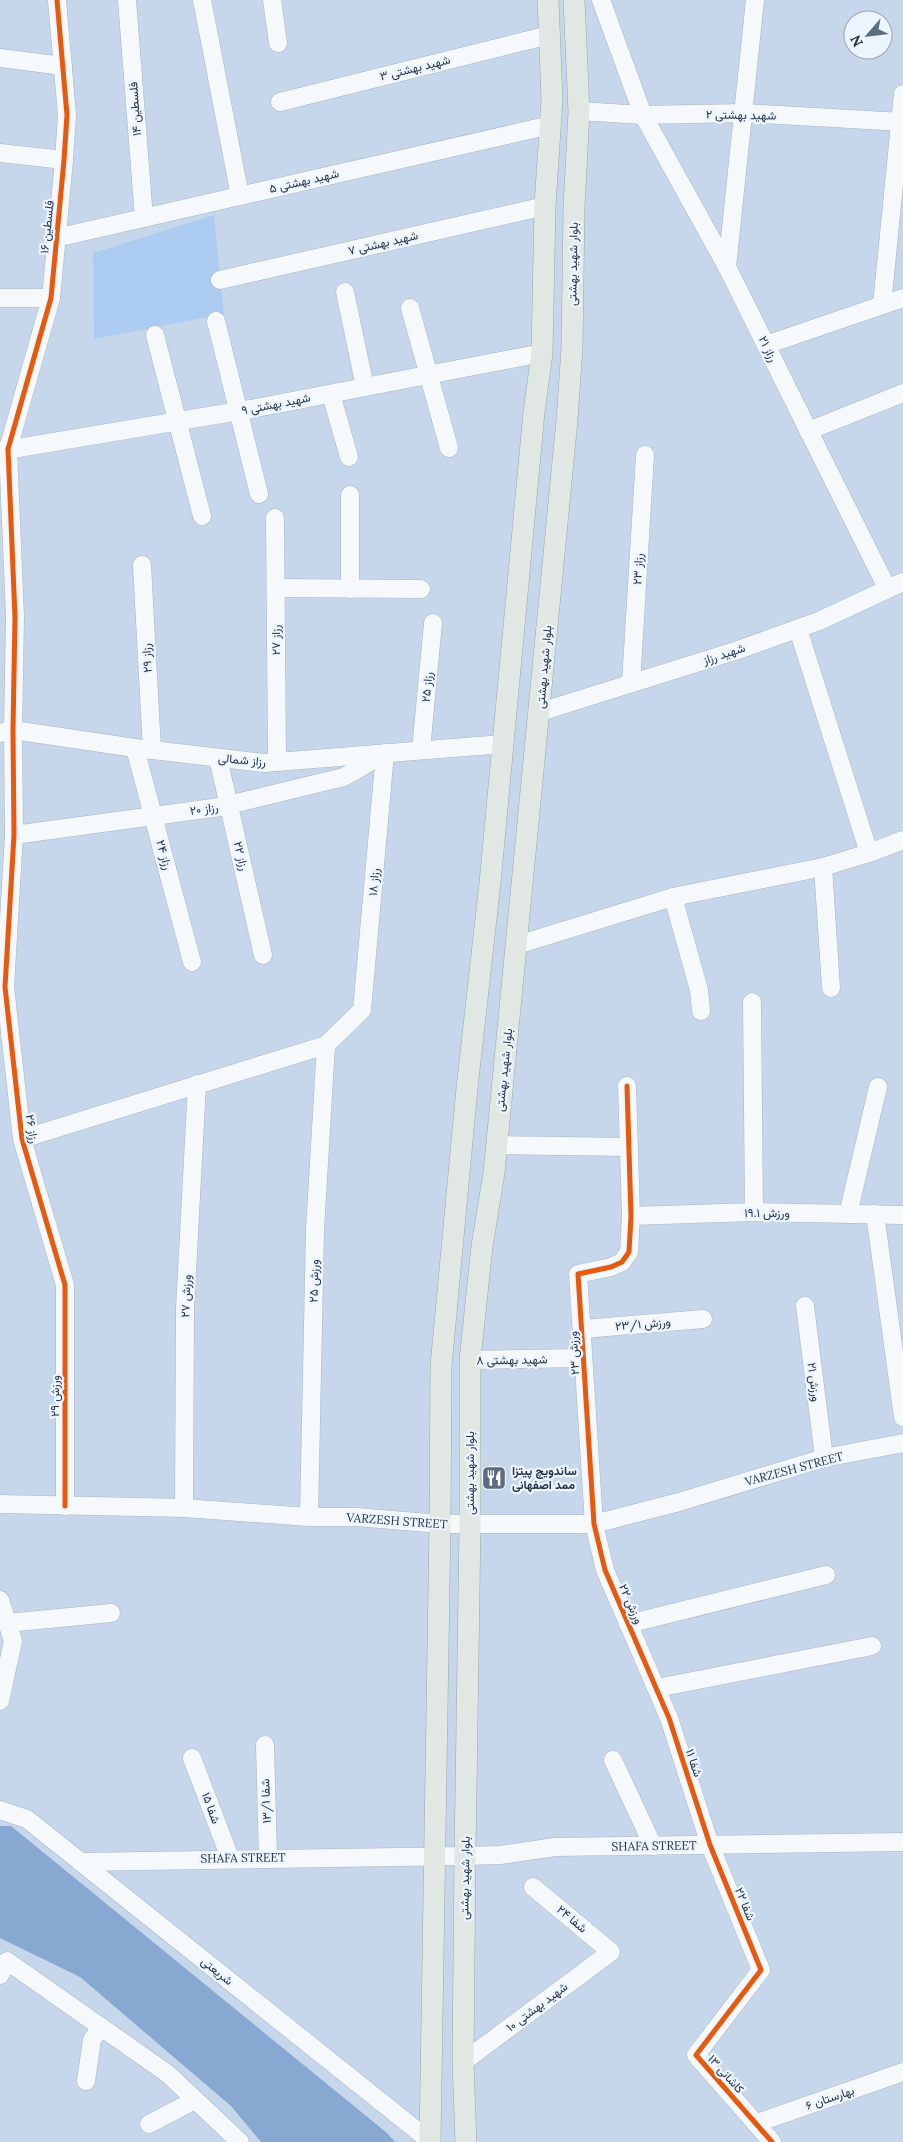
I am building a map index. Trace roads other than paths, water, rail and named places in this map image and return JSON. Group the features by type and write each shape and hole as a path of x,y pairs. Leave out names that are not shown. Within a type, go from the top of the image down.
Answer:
{"main road":[{"path":"430,2141 441,1366 534,412 542,353 545,206 552,99 548,0"},
{"name":"بلوار شهید بهشتی","path":"466,2142 463,2062 464,1856 470,1524 470,1360 482,1246 494,1173 522,899 572,348 574,208 578,111 574,0"},
{"path":"488,895 522,899"}],"street":[{"name":"فلسطین ۱۶","path":"6,731 15,617 4,450 51,298 67,115 57,0"},
{"name":"فلسطین ۱۴","path":"127,0 144,218"},
{"path":"202,0 240,196"},
{"path":"272,0 278,43"},
{"name":"رزاز ۲۱","path":"600,0 643,115 727,267 808,430 895,585"},
{"path":"727,267 755,0"},
{"name":"شهید بهشتی ۳","path":"280,102 549,35"},
{"path":"0,58 62,66"},
{"path":"882,305 902,122 903,94"},
{"name":"شهید بهشتی ۲","path":"578,111 643,115 743,113 902,122"},
{"name":"شهید بهشتی ۵","path":"56,238 551,125"},
{"path":"0,154 64,160"},
{"name":"شهید بهشتی ۷","path":"220,280 545,206"},
{"path":"345,292 365,387"},
{"path":"0,298 51,298"},
{"path":"766,345 903,298"},
{"path":"410,308 449,448"},
{"path":"216,321 259,494"},
{"path":"155,335 202,516"},
{"name":"شهید بهشتی ۹","path":"4,450 238,411 542,353"},
{"path":"331,394 349,457"},
{"path":"808,430 903,394"},
{"name":"رزاز ۲۳","path":"632,683 645,455"},
{"path":"350,495 350,588"},
{"name":"رزاز ۲۷","path":"275,518 277,762"},
{"name":"رزاز ۲۹","path":"142,565 144,749"},
{"name":"شهید رزاز","path":"540,712 738,650 798,629 895,585"},
{"path":"276,588 421,589"},
{"name":"رزاز ۲۵","path":"421,750 433,623"},
{"path":"798,629 869,854"},
{"name":"رزاز شمالی","path":"6,731 264,763 503,744"},
{"name":"رزاز ۲۶","path":"6,731 14,835 5,986 22,1139 65,1286"},
{"name":"رزاز ۲۴","path":"144,749 154,816 192,962"},
{"name":"رزاز ۲۰","path":"14,835 229,804 344,778 385,753"},
{"name":"رزاز ۱۸","path":"326,1045 362,1010 385,753"},
{"name":"رزاز ۲۲","path":"218,758 263,955"},
{"path":"517,945 673,897 824,867 869,854 903,840"},
{"path":"824,867 831,988"},
{"path":"673,897 699,990 701,1011"},
{"path":"752,1002 754,1212"},
{"path":"22,1139 326,1045"},
{"name":"ورزش ۲۵","path":"309,1516 315,1230 326,1045"},
{"name":"ورزش ۲۷","path":"184,1508 185,1308 197,1084"},
{"path":"627,1086 631,1216"},
{"path":"848,1214 878,1087"},
{"path":"497,1145 629,1147"},
{"name":"ورزش ۱۹.۱","path":"631,1216 754,1212 903,1215"},
{"path":"875,1214 903,1418"},
{"name":"ورزش ۲۳","path":"594,1524 578,1274 611,1267 622,1262 629,1252 631,1216"},
{"name":"ورزش ۲۹","path":"65,1286 65,1506"},
{"name":"ورزش ۲۱","path":"805,1306 824,1458"},
{"name":"ورزش ۲۳/۱","path":"583,1329 703,1319"},
{"name":"شهید بهشتی ۸","path":"470,1360 583,1358"},
{"name":"VARZESH STREET","path":"0,1504 184,1508 440,1524 594,1524 679,1502 824,1458 903,1443"},
{"name":"ورزش ۲۲","path":"594,1524 605,1570 657,1688"},
{"path":"628,1624 826,1575"},
{"path":"0,1600 13,1642 0,1701"},
{"path":"7,1623 111,1613"},
{"path":"657,1688 872,1646"},
{"name":"شفا ۱۱","path":"657,1688 669,1718 710,1845"},
{"name":"شفا ۱۳/۱","path":"265,1745 268,1858"},
{"name":"شفا ۱۵","path":"192,1758 230,1858"},
{"path":"613,1760 653,1846"},
{"name":"شریعتی","path":"0,1810 27,1819 430,2141"},
{"name":"SHAFA STREET","path":"80,1862 500,1855 555,1847 903,1842"},
{"name":"شفا ۲۲","path":"710,1845 761,1970"},
{"name":"شفا ۲۴","path":"534,1887 611,1952"},
{"name":"شهید بهشتی ۱۰","path":"463,2062 611,1952"},
{"path":"3,1969 101,2027 168,2074 240,2142"},
{"name":"کاشانی ۱۳","path":"761,1970 696,2055 772,2142"},
{"path":"86,2081 92,2040 101,2027"},
{"name":"بهارستان ۶","path":"757,2123 903,2072"},
{"path":"149,2124 195,2100"}],"place":[{"name":"ساندویچ پیتزا ممد اصفهانی","path":"494,1478"}]}
